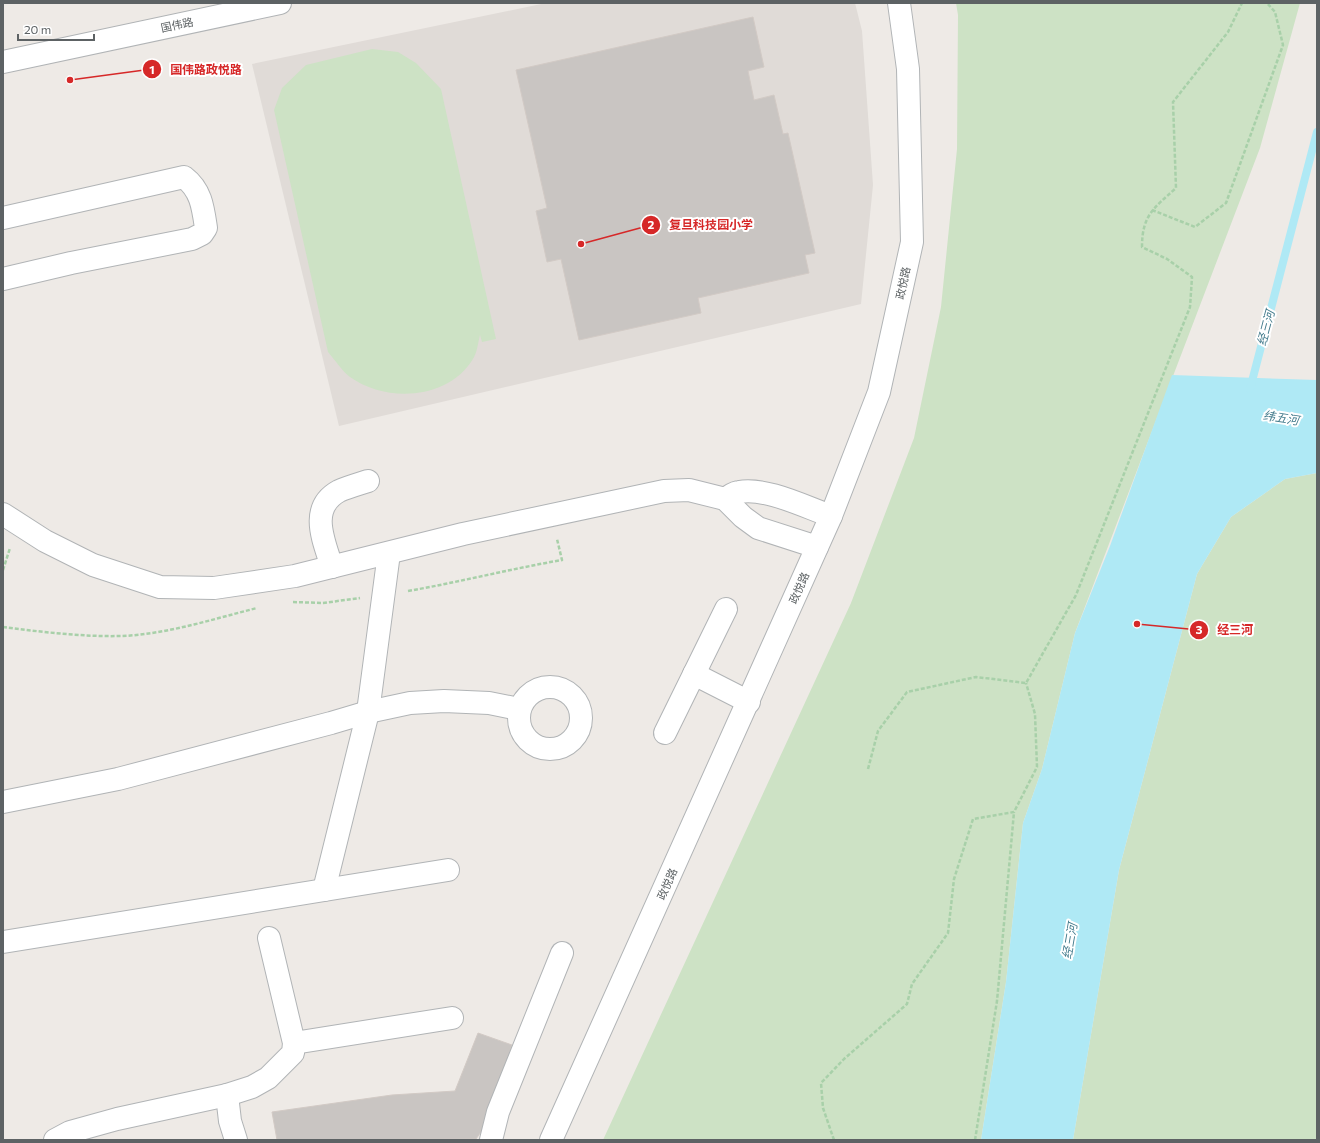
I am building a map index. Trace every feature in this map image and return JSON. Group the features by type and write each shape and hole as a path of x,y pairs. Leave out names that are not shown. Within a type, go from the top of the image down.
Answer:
{"street":[{"name":"国伟路","path":"3,62 280,3"},
{"name":"政悦路","path":"551,1140 749,702 831,516 879,392 912,242 908,69 899,3"},
{"path":"3,218 184,177 194,184 199,193 206,228 202,234 192,239 71,263 3,279"},
{"path":"332,567 322,533 320,516 327,499 340,491 368,481"},
{"path":"3,514 44,541 93,566 160,587 214,588 295,576 463,534 664,491 689,490 726,499 743,517 758,528 817,547"},
{"path":"726,499 737,492 758,492 831,516"},
{"path":"324,890 368,712 389,553"},
{"path":"665,733 726,609"},
{"path":"694,674 749,702"},
{"path":"3,802 118,779 368,712 410,703 444,701 489,703 519,710"},
{"path":"3,942 448,870"},
{"path":"55,1140 70,1132 110,1121 227,1095 252,1087 268,1078 293,1053 294,1043 269,938"},
{"path":"491,1140 498,1112 562,952"},
{"path":"294,1043 452,1018"},
{"path":"227,1095 230,1121 236,1140"}],"path":[{"path":"975,1140 997,1001 1014,812 1037,767 1035,714 1026,683 1076,595 1190,307 1192,277 1168,259 1142,247 1142,230 1152,210 1176,188 1173,102 1228,32 1242,3"},
{"path":"1152,210 1195,227 1226,202 1283,45 1275,12 1267,3"},
{"path":"868,769 878,731 907,692 976,677 1026,683"},
{"path":"834,1140 823,1108 821,1083 844,1059 907,1004 912,984 948,933 954,879 973,819 1014,812"}],"shaded area":[{"path":"546,3 855,3 862,31 873,185 861,304 339,426 252,64"}],"green space":[{"path":"956,3 1300,3 1260,148 1075,633 1042,769 1023,823 1006,982 981,1140 603,1140 851,603 914,438 941,307 957,149 958,15"},
{"path":"372,49 398,52 416,63 441,89 496,339 482,342 480,335 474,357 462,373 448,383 433,390 416,393 398,394 381,391 365,385 347,375 328,352 274,110 282,88 306,65"},
{"path":"1317,473 1317,1140 1073,1140 1119,870 1197,574 1231,517 1285,479"}],"water":[{"name":"纬五河","path":"1172,375 1317,380 1317,473 1285,479 1231,517 1197,574 1119,870 1073,1140 981,1140 1006,982 1023,823 1042,769 1075,633 1110,546"}],"building":[{"path":"753,17 764,67 748,71 754,100 774,95 783,134 788,133 815,253 805,255 809,273 698,298 701,313 579,340 561,259 547,262 536,211 547,208 516,70"},
{"path":"478,1033 512,1045 486,1125 476,1139 277,1140 272,1112 392,1095 455,1091"}],"waterway":[{"name":"经三河","path":"1250,389 1317,132"}],"place":[{"name":"国伟路政悦路","path":"70,80"},
{"name":"复旦科技园小学","path":"581,244"},
{"name":"经三河","path":"1137,624"}]}
